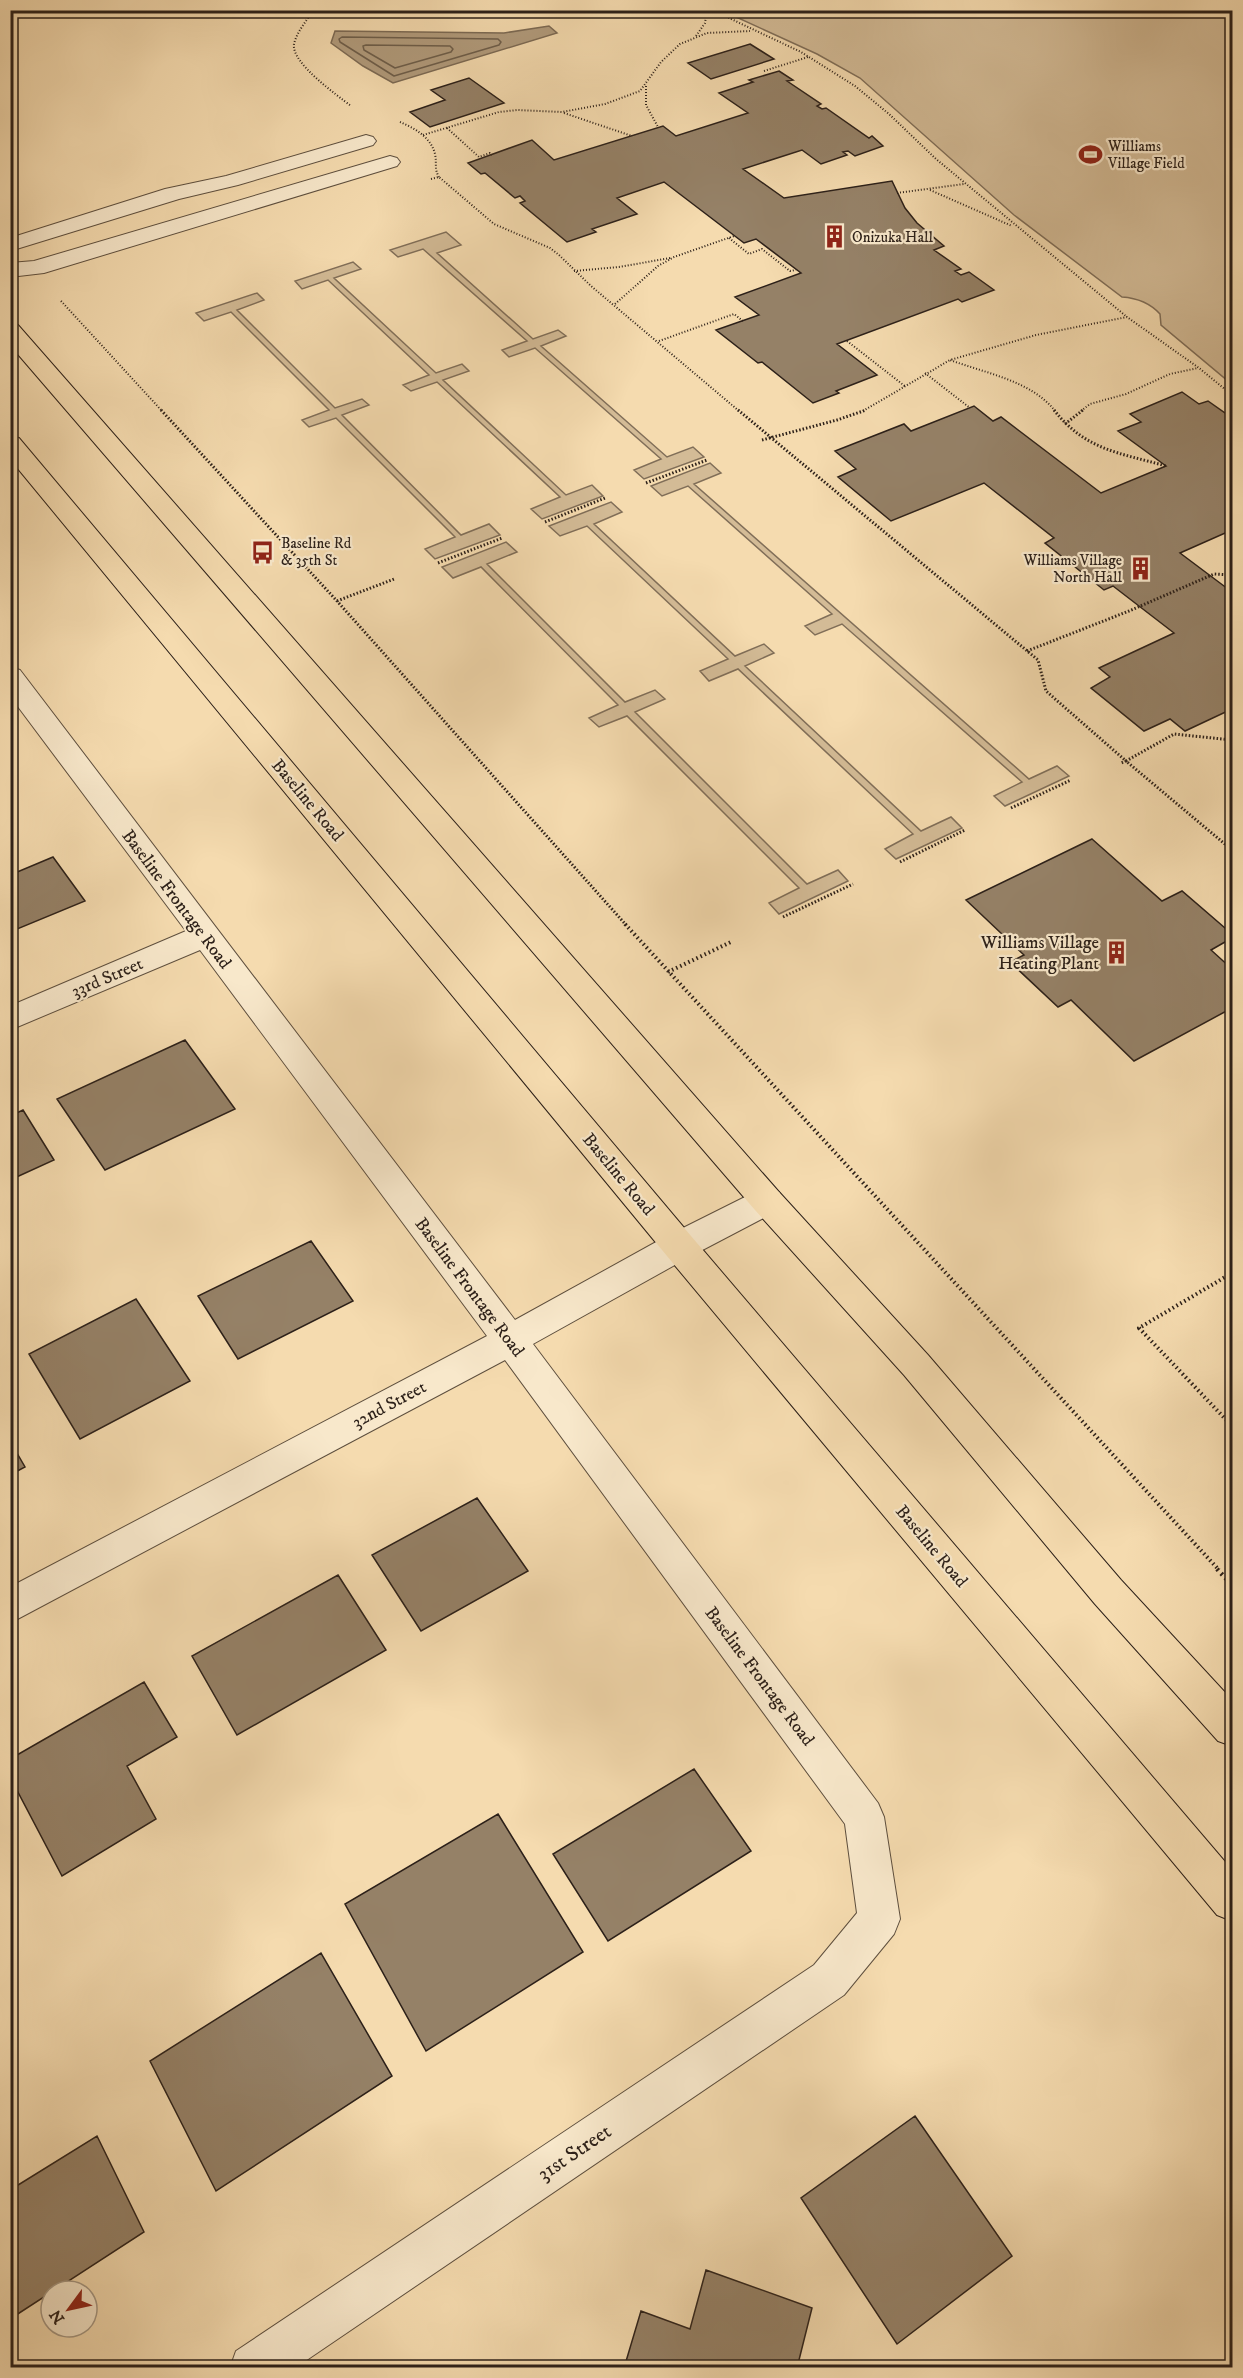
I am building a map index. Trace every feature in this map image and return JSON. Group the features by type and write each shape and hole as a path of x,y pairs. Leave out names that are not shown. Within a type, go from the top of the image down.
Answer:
{"main road":[{"path":"10,330 767,1201 916,1365 1108,1592 1233,1728"},
{"name":"Baseline Road","path":"10,443 679,1246 1233,1901"}],"street":[{"path":"10,245 173,194 231,181 366,141"},
{"path":"10,270 36,268 390,162"},
{"name":"Baseline Frontage Road","path":"10,676 510,1340 864,1817 879,1919"},
{"name":"33rd Street","path":"10,1018 204,936"},
{"name":"32nd Street","path":"10,1606 510,1340 679,1246 767,1201"},
{"name":"31st Street","path":"253,2367 829,1980 879,1919"}],"path":[{"path":"313,10 295,41 294,50 303,65 355,109"},
{"path":"696,37 705,23 707,10"},
{"path":"712,10 809,57 855,86 1018,229 1127,317 1233,395"},
{"path":"423,135 500,112 517,110 562,112 605,104 640,91 661,62 680,44 696,37 720,32 751,30"},
{"path":"768,74 764,71 809,57"},
{"path":"646,85 646,105 658,128"},
{"path":"562,112 632,136"},
{"path":"446,128 479,156 490,153 492,155"},
{"path":"431,179 439,177 494,224 550,248 574,271 770,437 1028,651 1038,660 1046,691 1233,850"},
{"path":"897,193 965,184"},
{"path":"930,190 1018,229"},
{"path":"615,304 658,266 674,257 734,236"},
{"path":"728,237 749,254 762,249 790,272 796,270"},
{"path":"574,271 619,267 674,257"},
{"path":"56,296 337,601 668,972 1233,1585"},
{"path":"658,341 734,314 743,321"},
{"path":"762,440 863,412 950,360 1036,335 1127,317"},
{"path":"847,341 906,387"},
{"path":"950,360 1028,388 1046,399 1065,424 1091,444 1166,466"},
{"path":"1065,424 1090,404 1126,394 1170,374 1199,368"},
{"path":"925,373 970,408"},
{"path":"646,483 707,460"},
{"path":"544,522 605,498"},
{"path":"438,563 502,538"},
{"path":"1028,651 1214,574 1233,575"},
{"path":"337,601 394,579"},
{"path":"1120,763 1174,734 1233,740"},
{"path":"1011,808 1071,780"},
{"path":"900,862 965,830"},
{"path":"783,917 853,884"},
{"path":"668,972 733,941"},
{"path":"1233,1273 1139,1328 1233,1426"}],"shaded area":[{"name":"Williams Village Field","path":"723,11 1232,11 1232,379 1228,381 1161,325 1160,314 1152,307 1138,300 1122,297 1014,215 860,78 817,54"},
{"path":"446,232 461,245 437,253 533,339 558,330 566,336 541,346 667,457 693,447 704,457 644,479 634,470 661,459 535,348 509,357 502,350 527,341 423,249 398,257 390,250"},
{"path":"353,262 361,269 334,278 436,373 462,364 469,371 443,380 566,495 592,485 603,496 542,519 531,509 560,497 437,382 411,391 403,385 429,375 328,280 302,289 295,281"},
{"path":"257,293 264,300 237,310 335,408 362,399 369,405 342,415 461,535 489,524 500,535 435,559 425,549 455,537 336,418 309,427 302,420 329,410 231,312 204,321 196,313"},
{"path":"710,463 721,473 694,484 1029,779 1057,766 1069,776 1005,806 994,796 1022,782 842,624 815,635 805,626 832,614 688,486 662,496 651,486"},
{"path":"611,502 622,512 594,524 735,656 764,644 774,653 745,666 921,831 951,817 962,828 896,859 885,849 913,834 738,669 709,681 700,671 728,659 587,526 560,536 549,526"},
{"path":"506,542 517,552 487,564 625,702 655,690 665,699 635,712 807,884 838,870 848,881 779,914 769,903 799,888 627,716 599,727 589,718 618,705 481,567 453,578 442,567"}],"water":[{"path":"549,26 557,33 393,83 363,66 331,43 335,31 504,33"}],"building":[{"path":"750,44 774,59 711,79 688,63"},
{"name":"Onizuka Hall","path":"779,71 793,80 787,81 821,104 817,106 822,109 826,108 869,138 872,136 883,146 855,156 848,151 843,152 847,155 821,164 802,150 743,169 784,198 892,181 905,208 917,223 944,246 934,250 961,269 955,271 961,275 969,272 994,290 962,302 958,299 837,344 877,375 813,403 762,362 758,363 716,330 759,315 735,297 801,273 756,239 744,243 664,182 617,198 637,214 592,229 596,232 567,242 520,203 525,201 520,196 515,198 485,173 481,174 468,163 532,140 554,160 663,126 676,136 748,113 719,93 753,82 749,80"},
{"path":"469,78 504,103 430,127 410,112 445,100 431,90"},
{"name":"Williams Village North Hall","path":"1182,392 1199,404 1208,401 1232,418 1232,530 1180,553 1232,592 1232,709 1185,731 1170,719 1144,731 1091,688 1110,677 1099,668 1174,633 1113,586 1104,590 1045,543 1054,538 984,483 891,521 838,477 856,469 835,451 904,424 911,431 974,406 993,421 1001,417 1101,493 1166,466 1118,431 1141,422 1130,414"},
{"name":"Williams Village Heating Plant","path":"1092,839 1162,901 1182,891 1232,934 1232,938 1211,950 1232,969 1232,1008 1134,1061 1071,1000 1058,1007 1010,962 1024,955 966,900"},
{"path":"53,857 85,901 10,932 10,875"},
{"path":"185,1040 235,1109 105,1170 57,1099"},
{"path":"23,1110 54,1160 10,1180 10,1116"},
{"path":"311,1241 353,1301 238,1359 198,1296"},
{"path":"136,1299 190,1381 80,1439 29,1354"},
{"path":"10,1441 25,1467 10,1475"},
{"path":"477,1498 528,1571 421,1631 372,1555"},
{"path":"338,1575 386,1650 237,1735 192,1656"},
{"path":"144,1682 177,1737 127,1766 156,1819 62,1876 10,1777 10,1759"},
{"path":"694,1769 751,1851 608,1941 553,1854"},
{"path":"498,1814 583,1952 426,2051 345,1904"},
{"path":"321,1953 392,2076 216,2191 150,2061"},
{"path":"915,2116 1012,2256 897,2344 801,2198"},
{"path":"97,2136 144,2232 72,2279 39,2279 39,2300 10,2319 10,2190"},
{"path":"706,2270 812,2308 797,2368 624,2368 641,2311 690,2329"}],"place":[{"name":"Williams Village Field","path":"1090,155"},
{"name":"Onizuka Hall","path":"834,237"},
{"name":"Baseline Rd & 35th St","path":"263,552"},
{"name":"Williams Village North Hall","path":"1140,569"},
{"name":"Williams Village Heating Plant","path":"1117,952"}]}
